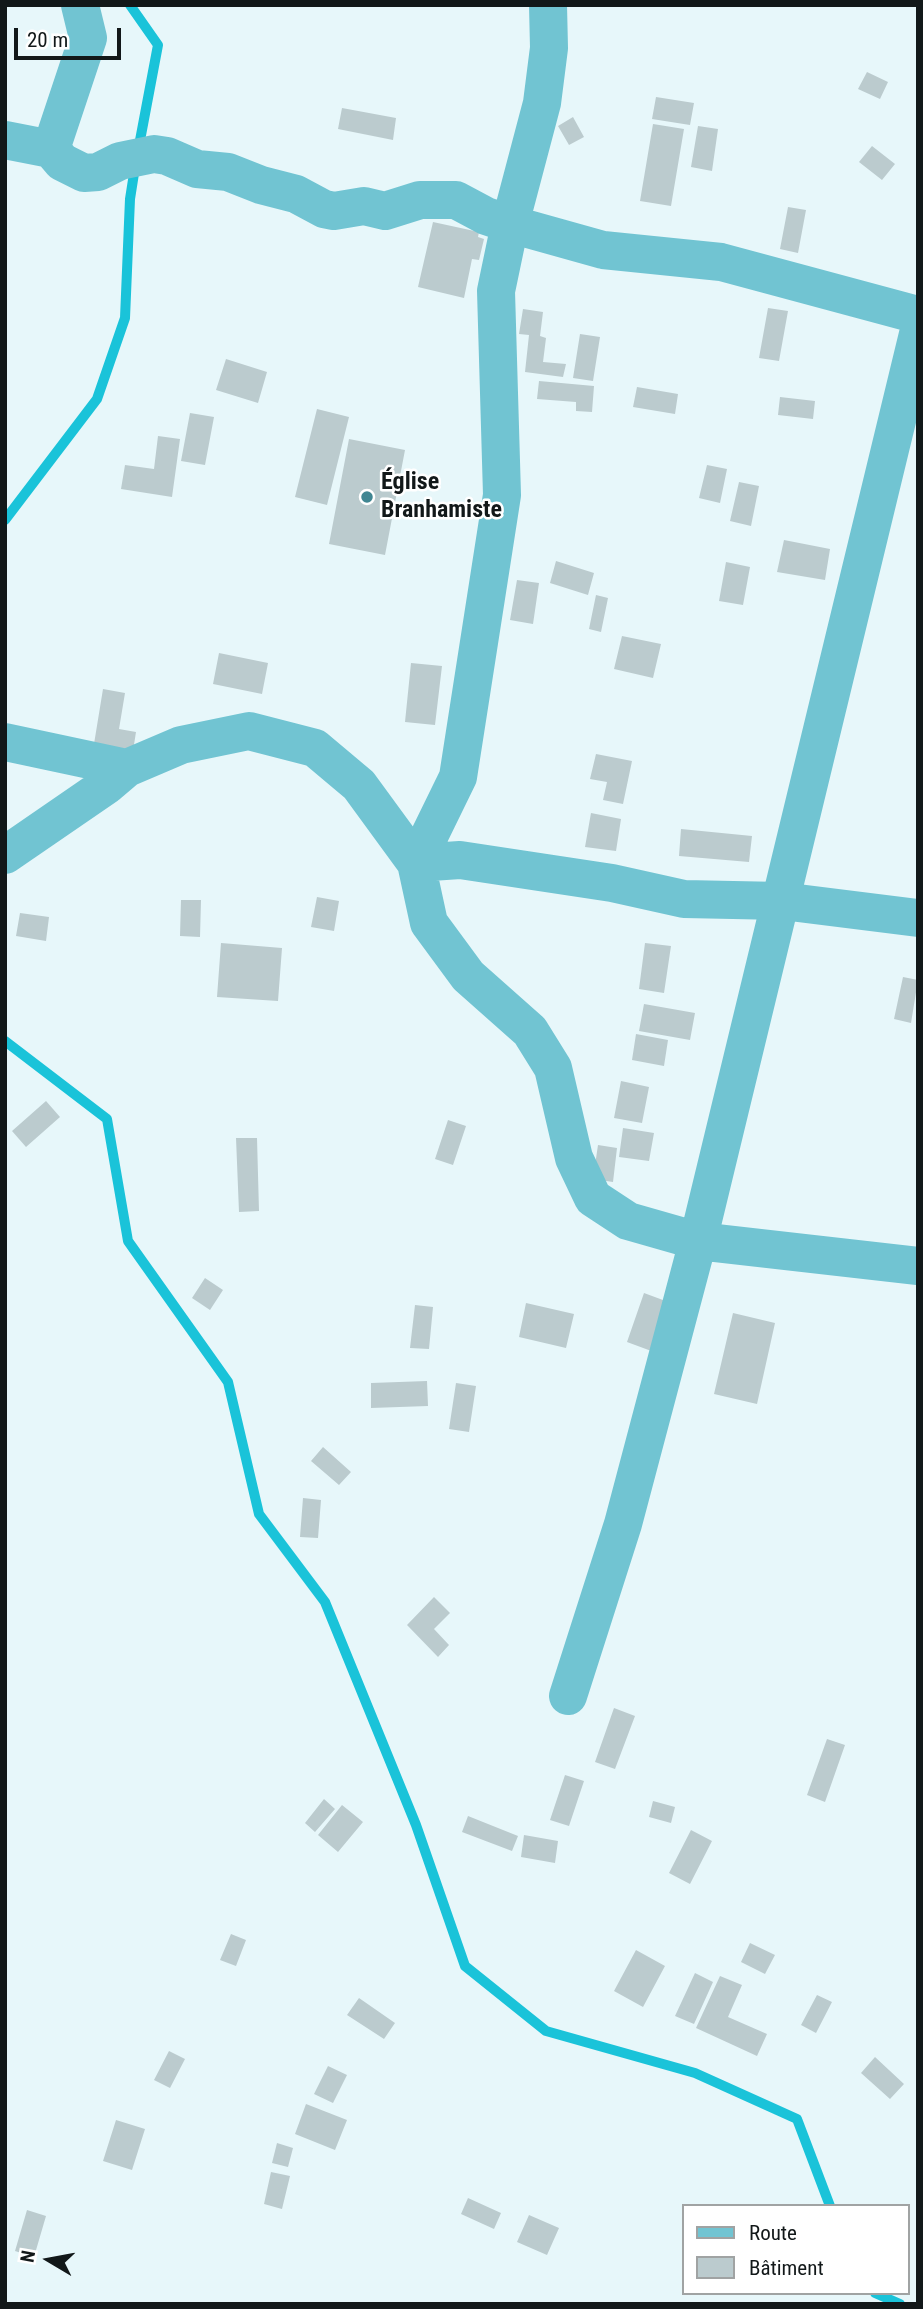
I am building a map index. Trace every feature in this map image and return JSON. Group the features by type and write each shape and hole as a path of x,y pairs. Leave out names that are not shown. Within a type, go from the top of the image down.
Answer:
{"street":[{"path":"51,149 88,37 80,5"},
{"path":"416,863 457,777 502,495 496,291 510,224 542,103 550,48 548,5"},
{"path":"5,140 51,149 62,162 84,173 98,172 120,161 154,154 167,156 197,169 228,172 261,185 296,194 324,209 334,211 364,206 385,211 420,200 456,200 486,216 603,250 721,262 918,314"},
{"path":"568,1696 623,1524 698,1241 918,334"},
{"path":"5,855 107,785 127,768 181,745 248,731 315,748 359,785 416,863 429,923 468,976 530,1031 554,1068 574,1158 593,1198 628,1220 698,1241 918,1266"},
{"path":"5,742 127,768"},
{"path":"416,863 460,860 612,883 684,899 782,901 918,918"}],"building":[{"path":"867,72 888,82 880,99 858,89"},
{"path":"656,97 694,103 690,125 652,119"},
{"path":"342,108 396,118 393,140 338,129"},
{"path":"573,117 584,137 569,145 558,126"},
{"path":"653,124 684,129 671,206 640,201"},
{"path":"698,126 718,129 712,171 691,167"},
{"path":"872,146 895,164 882,180 859,162"},
{"path":"788,207 806,210 798,253 780,249"},
{"path":"433,222 479,232 478,237 484,239 479,260 472,259 464,298 418,287"},
{"path":"768,308 788,311 779,361 759,358"},
{"path":"523,309 543,312 540,336 546,338 543,362 566,364 563,377 525,372 529,335 519,334"},
{"path":"580,334 600,337 593,381 573,378"},
{"path":"226,359 267,372 258,403 216,390"},
{"path":"539,381 594,386 592,412 576,411 576,402 537,399"},
{"path":"637,387 678,394 675,414 633,407"},
{"path":"780,397 815,401 813,419 778,415"},
{"path":"317,409 349,417 327,505 295,497"},
{"path":"190,413 214,417 205,465 181,461"},
{"path":"158,436 180,439 172,497 121,489 125,465 154,469"},
{"name":"Église Branhamiste","path":"349,439 405,450 385,555 329,544"},
{"path":"707,465 727,469 720,503 699,498"},
{"path":"739,482 759,486 751,526 730,521"},
{"path":"784,540 830,549 825,580 777,572"},
{"path":"556,561 594,573 588,595 550,583"},
{"path":"726,562 750,567 743,605 719,601"},
{"path":"517,580 539,583 533,624 510,620"},
{"path":"596,595 608,598 601,632 589,629"},
{"path":"622,636 661,644 653,678 614,669"},
{"path":"219,653 268,663 262,694 213,684"},
{"path":"411,663 442,666 435,725 405,722"},
{"path":"103,689 125,693 119,729 136,732 133,751 94,744"},
{"path":"596,754 632,761 623,804 603,800 607,782 590,779"},
{"path":"591,813 621,819 616,851 585,847"},
{"path":"681,829 752,836 749,862 679,856"},
{"path":"317,897 339,901 334,931 311,927"},
{"path":"181,900 201,900 200,937 180,936"},
{"path":"20,913 49,917 46,941 16,936"},
{"path":"221,943 282,948 278,1001 217,997"},
{"path":"645,943 671,946 664,993 639,989"},
{"path":"903,977 918,980 911,1023 894,1019"},
{"path":"644,1004 695,1013 690,1040 639,1031"},
{"path":"636,1034 668,1040 664,1066 632,1060"},
{"path":"621,1081 649,1087 642,1123 614,1118"},
{"path":"46,1101 60,1117 26,1147 12,1131"},
{"path":"448,1120 466,1126 453,1165 435,1159"},
{"path":"623,1128 654,1133 649,1161 619,1157"},
{"path":"236,1138 257,1138 259,1211 239,1212"},
{"path":"598,1145 617,1148 613,1182 593,1179"},
{"path":"205,1278 223,1290 210,1310 192,1298"},
{"path":"644,1293 671,1303 654,1352 627,1342"},
{"path":"526,1303 574,1314 566,1348 519,1337"},
{"path":"415,1305 433,1307 429,1349 410,1348"},
{"path":"733,1313 775,1323 757,1404 714,1394"},
{"path":"427,1381 428,1406 371,1408 371,1383"},
{"path":"456,1383 476,1386 469,1432 449,1429"},
{"path":"323,1447 351,1472 339,1485 311,1461"},
{"path":"303,1498 321,1500 318,1538 300,1537"},
{"path":"434,1597 450,1613 434,1629 449,1645 438,1657 407,1625"},
{"path":"614,1708 635,1716 615,1769 595,1762"},
{"path":"827,1739 845,1745 825,1802 807,1795"},
{"path":"565,1775 584,1781 569,1826 550,1820"},
{"path":"324,1799 335,1809 315,1832 305,1823"},
{"path":"653,1801 675,1807 671,1823 649,1817"},
{"path":"342,1805 363,1822 338,1852 318,1835"},
{"path":"468,1816 518,1836 512,1851 462,1832"},
{"path":"691,1830 712,1841 690,1884 669,1873"},
{"path":"524,1835 558,1841 555,1863 521,1857"},
{"path":"231,1934 246,1940 236,1966 220,1960"},
{"path":"750,1943 775,1955 765,1974 741,1962"},
{"path":"636,1950 665,1966 643,2007 614,1991"},
{"path":"695,1973 713,1982 694,2024 675,2016"},
{"path":"720,1976 742,1985 728,2017 767,2034 757,2056 696,2028"},
{"path":"817,1995 832,2002 816,2033 801,2025"},
{"path":"359,1998 395,2023 384,2039 347,2015"},
{"path":"169,2051 185,2059 170,2088 154,2080"},
{"path":"875,2057 904,2084 890,2099 861,2073"},
{"path":"328,2066 347,2075 333,2103 314,2094"},
{"path":"306,2104 347,2120 335,2150 295,2134"},
{"path":"116,2120 145,2129 132,2170 103,2161"},
{"path":"277,2143 293,2148 288,2167 272,2163"},
{"path":"271,2172 290,2176 282,2209 264,2204"},
{"path":"468,2198 501,2213 494,2229 461,2214"},
{"path":"27,2210 46,2216 34,2257 15,2251"},
{"path":"529,2215 559,2228 547,2255 517,2242"}],"waterway":[{"path":"130,5 158,45 138,151"},
{"path":"5,520 97,399 125,318 130,199 135,167"},
{"path":"5,1041 107,1119 128,1241 228,1382 259,1514 325,1602 416,1825 465,1966 546,2031 695,2073 797,2119 829,2204"},
{"path":"880,2295 900,2304"}],"place":[{"name":"Église Branhamiste","path":"367,497"}]}
